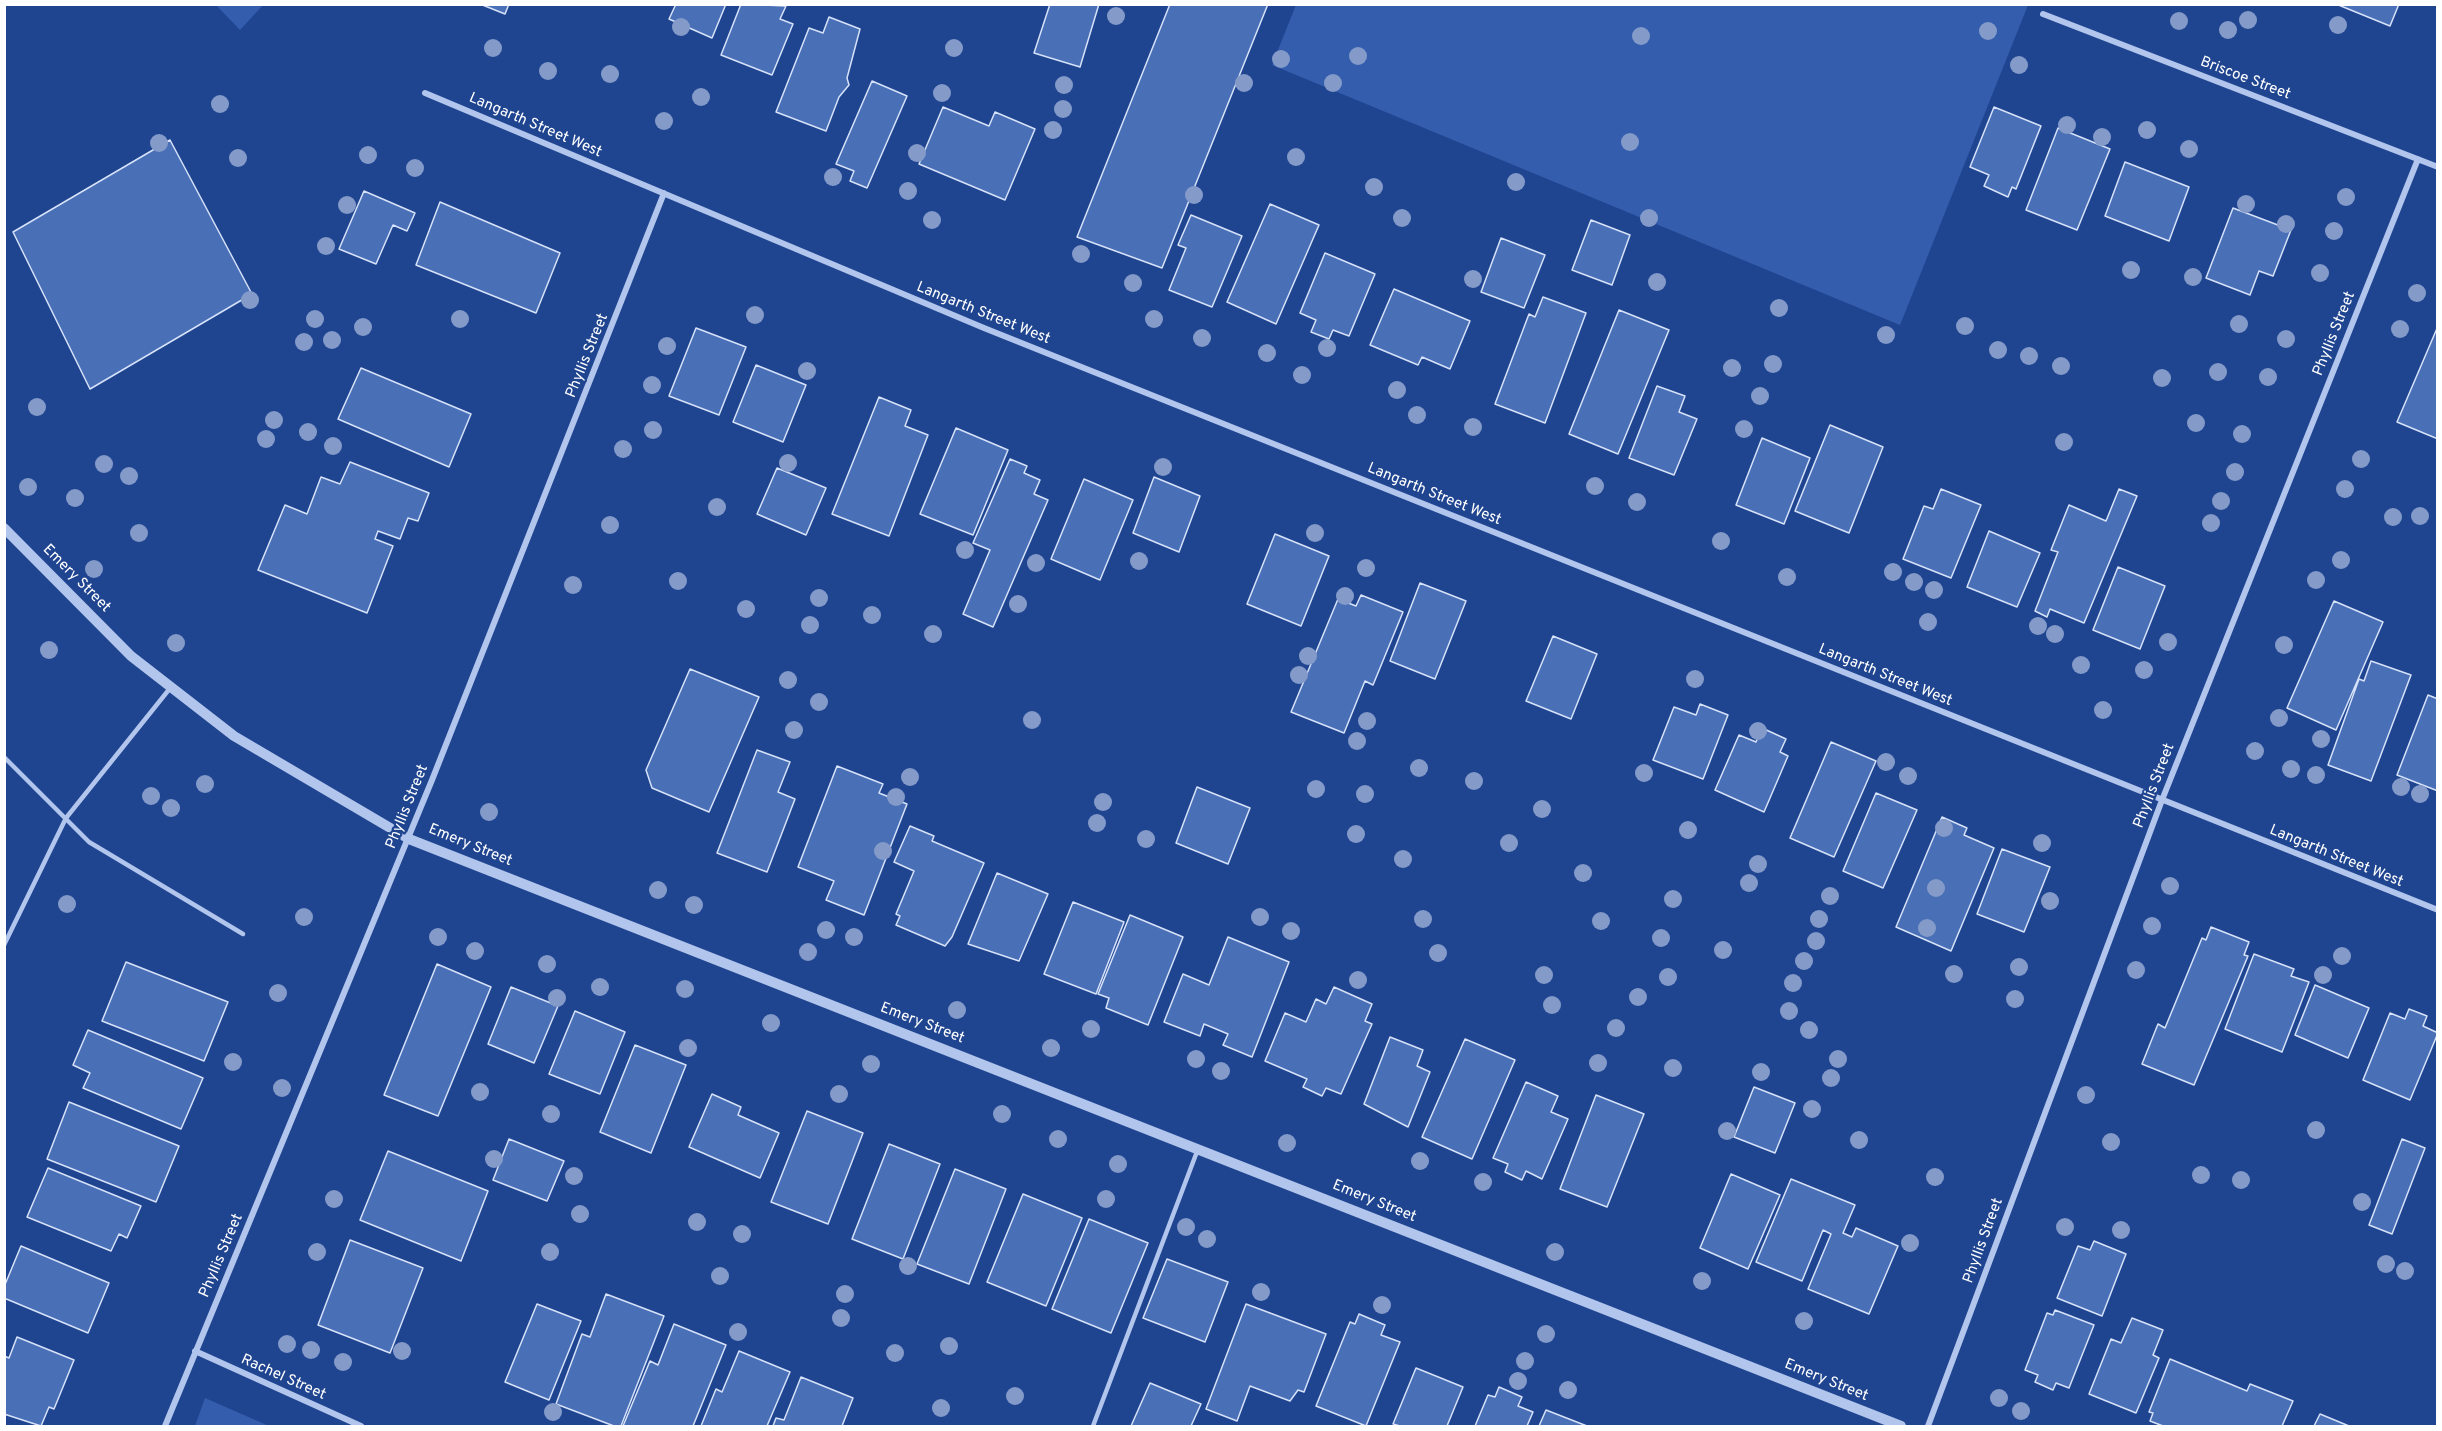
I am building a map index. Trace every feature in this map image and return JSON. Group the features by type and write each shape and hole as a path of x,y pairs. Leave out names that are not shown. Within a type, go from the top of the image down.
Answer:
{"street":[{"name":"Briscoe Street","path":"2043,14 2438,167"},
{"name":"Langarth Street West","path":"425,93 984,328 2438,910"},
{"name":"Phyllis Street","path":"1928,1426 2162,800 2418,159"},
{"name":"Phyllis Street","path":"165,1426 409,838 664,193"},
{"name":"Emery Street","path":"4,528 132,656 234,736 409,838 1901,1426"},
{"name":"Rachel Street","path":"195,1351 361,1426"}],"lane":[{"path":"4,945 66,818 171,687"},
{"path":"4,757 89,842 243,934"},
{"path":"1093,1426 1198,1149"}],"shaded area":[{"path":"216,5 263,5 240,30"},
{"path":"1296,5 2028,5 1900,325 1272,65"},
{"path":"205,1398 269,1426 195,1426"}],"building":[{"path":"480,4 509,4 505,14"},
{"path":"676,4 726,4 712,38 669,19"},
{"path":"741,4 786,6 780,19 793,24 772,75 721,55"},
{"path":"1050,4 1099,4 1080,67 1034,53"},
{"path":"1170,4 1268,4 1162,268 1077,237"},
{"path":"2336,4 2399,4 2390,26"},
{"path":"829,17 860,29 847,78 849,85 839,97 826,131 776,112 809,28 823,33"},
{"path":"872,81 907,96 867,188 850,181 854,171 836,164"},
{"path":"943,107 989,126 995,112 1035,129 1005,200 919,164"},
{"path":"1994,107 2041,126 2016,189 2012,187 2008,197 1984,186 1989,175 1970,167"},
{"path":"2058,128 2110,149 2077,230 2026,210"},
{"path":"170,140 252,294 90,389 13,232"},
{"path":"2125,162 2189,187 2169,241 2105,216"},
{"path":"364,191 415,213 407,231 393,225 376,264 339,249"},
{"path":"440,202 560,253 536,313 416,265"},
{"path":"1270,204 1319,225 1276,324 1227,302"},
{"path":"2233,208 2291,230 2273,276 2259,271 2250,295 2206,278"},
{"path":"1191,215 1242,236 1212,307 1169,290 1186,248 1178,245"},
{"path":"1591,220 1630,235 1612,285 1572,270"},
{"path":"1501,238 1545,255 1524,308 1481,292"},
{"path":"1325,253 1375,274 1349,336 1333,330 1329,339 1311,332 1316,320 1300,313"},
{"path":"1394,289 1470,321 1450,369 1422,357 1418,365 1370,345"},
{"path":"1543,297 1586,313 1545,423 1495,404 1529,314 1535,317"},
{"path":"1619,310 1669,330 1618,454 1569,434"},
{"path":"2438,326 2438,439 2397,422"},
{"path":"696,328 746,347 719,415 669,396"},
{"path":"756,365 806,385 783,442 733,422"},
{"path":"361,368 471,414 449,467 338,419"},
{"path":"1657,386 1685,396 1679,412 1697,419 1674,475 1629,458"},
{"path":"879,397 911,410 905,426 928,435 889,536 832,514"},
{"path":"1830,425 1883,447 1849,533 1795,511"},
{"path":"956,428 1008,450 973,535 920,514"},
{"path":"1762,438 1810,458 1784,524 1736,505"},
{"path":"1010,459 1027,466 1024,473 1040,480 1034,494 1048,500 993,627 963,614 990,550 973,543"},
{"path":"350,462 429,493 418,521 408,518 400,539 378,531 375,539 393,546 367,613 258,570 285,505 307,514 321,477 340,484"},
{"path":"777,468 826,488 806,535 757,514"},
{"path":"1154,477 1200,496 1179,552 1133,533"},
{"path":"1084,479 1133,500 1100,580 1051,559"},
{"path":"1941,489 1981,505 1951,578 1903,559 1924,506 1933,509"},
{"path":"2119,489 2137,496 2084,623 2050,609 2047,617 2035,611 2058,552 2051,550 2069,505 2106,521"},
{"path":"1989,531 2040,553 2017,607 1967,587"},
{"path":"1275,534 1329,556 1301,626 1247,604"},
{"path":"2118,567 2165,586 2140,649 2093,630"},
{"path":"1420,583 1466,601 1435,679 1390,661"},
{"path":"1361,595 1403,612 1373,685 1365,681 1344,733 1291,712 1338,599 1356,606"},
{"path":"2334,601 2383,622 2336,730 2287,708"},
{"path":"1553,636 1597,654 1571,719 1526,701"},
{"path":"2371,661 2411,675 2371,781 2328,765 2359,679 2364,681"},
{"path":"690,669 759,697 709,812 652,788 646,770"},
{"path":"2428,695 2438,699 2438,791 2397,775"},
{"path":"1700,704 1728,715 1703,779 1653,760 1674,707 1696,715"},
{"path":"1762,728 1786,739 1780,752 1788,756 1764,812 1715,790 1739,735 1756,742"},
{"path":"1831,742 1876,761 1834,857 1790,838"},
{"path":"757,750 790,762 778,792 795,799 767,872 717,853"},
{"path":"837,766 883,784 879,793 907,804 864,915 826,900 834,881 798,867"},
{"path":"1197,787 1250,808 1228,864 1176,843"},
{"path":"1876,793 1917,810 1883,888 1843,871"},
{"path":"1942,817 1967,828 1964,835 1994,848 1951,951 1896,927"},
{"path":"910,826 934,836 932,841 984,863 952,937 945,946 896,925 900,916 896,914 914,871 894,862"},
{"path":"2002,849 2050,867 2024,932 1977,914"},
{"path":"997,873 1048,894 1019,961 968,944"},
{"path":"1073,902 1124,922 1096,994 1044,974"},
{"path":"1130,915 1183,937 1148,1025 1106,1008 1109,998 1098,994"},
{"path":"2211,927 2249,942 2244,955 2248,956 2194,1085 2142,1064 2158,1024 2165,1028 2202,938 2206,940"},
{"path":"1228,937 1289,962 1252,1057 1223,1045 1228,1034 1204,1024 1200,1036 1164,1022 1183,974 1209,985"},
{"path":"2254,954 2294,969 2291,976 2309,982 2282,1052 2225,1029"},
{"path":"126,962 228,1002 204,1061 102,1021"},
{"path":"437,964 491,987 438,1116 384,1095"},
{"path":"2315,985 2369,1008 2348,1058 2295,1035"},
{"path":"511,987 558,1006 534,1063 488,1044"},
{"path":"1334,987 1372,1004 1365,1021 1372,1024 1341,1094 1326,1088 1322,1096 1303,1087 1307,1079 1265,1061 1285,1013 1306,1022 1316,999 1326,1004"},
{"path":"2409,1009 2427,1016 2423,1026 2438,1033 2410,1100 2363,1080 2390,1013 2405,1019"},
{"path":"575,1011 625,1032 600,1094 549,1074"},
{"path":"88,1030 203,1078 181,1129 83,1088 90,1073 73,1065"},
{"path":"1390,1037 1423,1050 1417,1066 1430,1072 1408,1127 1364,1104"},
{"path":"1465,1039 1515,1060 1472,1159 1422,1137"},
{"path":"635,1045 686,1065 651,1153 600,1132"},
{"path":"1526,1082 1558,1096 1551,1112 1568,1119 1542,1179 1526,1171 1522,1180 1505,1172 1508,1164 1493,1158"},
{"path":"1754,1087 1795,1103 1775,1153 1734,1137"},
{"path":"712,1094 741,1107 738,1115 779,1133 760,1178 689,1147"},
{"path":"1596,1095 1644,1114 1607,1207 1560,1189"},
{"path":"69,1102 179,1146 156,1202 47,1159"},
{"path":"807,1111 863,1133 828,1224 771,1202"},
{"path":"509,1139 564,1161 547,1201 493,1180"},
{"path":"2402,1139 2425,1148 2392,1234 2369,1225"},
{"path":"889,1144 940,1164 903,1259 852,1239"},
{"path":"388,1151 488,1191 461,1261 360,1220"},
{"path":"48,1168 141,1206 127,1238 119,1234 111,1251 27,1217"},
{"path":"955,1169 1006,1189 969,1284 917,1264"},
{"path":"1731,1174 1780,1195 1748,1269 1700,1248"},
{"path":"1791,1179 1855,1205 1843,1233 1852,1237 1856,1228 1898,1246 1869,1314 1808,1289 1831,1234 1823,1230 1802,1281 1756,1262"},
{"path":"1023,1194 1082,1218 1046,1306 987,1282"},
{"path":"1089,1219 1148,1243 1111,1333 1052,1309"},
{"path":"350,1240 423,1268 390,1353 318,1325"},
{"path":"2094,1241 2126,1254 2102,1316 2057,1298 2078,1246 2090,1250"},
{"path":"21,1246 109,1283 88,1333 4,1298 4,1287"},
{"path":"1167,1259 1228,1282 1205,1342 1143,1318"},
{"path":"606,1294 664,1316 621,1426 614,1426 556,1404 582,1334 590,1337"},
{"path":"537,1304 581,1321 549,1400 505,1382"},
{"path":"1246,1304 1326,1334 1304,1392 1298,1390 1290,1401 1250,1386 1237,1421 1206,1409"},
{"path":"2055,1310 2094,1325 2069,1388 2056,1383 2053,1390 2035,1382 2038,1375 2025,1370 2047,1313 2053,1315"},
{"path":"1359,1314 1385,1325 1381,1335 1400,1342 1366,1426 1316,1406 1350,1322 1355,1324"},
{"path":"2132,1318 2163,1330 2153,1355 2159,1358 2136,1413 2089,1394 2111,1339 2121,1343"},
{"path":"674,1324 726,1345 693,1426 623,1426 650,1361 658,1365"},
{"path":"17,1337 74,1360 54,1409 49,1407 41,1426 4,1414 4,1356 9,1358"},
{"path":"739,1351 790,1372 767,1426 701,1426 716,1389 722,1392"},
{"path":"2170,1359 2247,1391 2250,1384 2293,1401 2282,1426 2163,1426 2150,1421 2153,1413 2149,1412"},
{"path":"1416,1368 1463,1387 1447,1426 1393,1424"},
{"path":"801,1377 853,1398 842,1426 773,1426 776,1418 784,1420"},
{"path":"1150,1383 1201,1404 1191,1426 1131,1426"},
{"path":"1499,1387 1522,1397 1518,1406 1533,1412 1527,1426 1475,1426 1488,1395 1495,1397"},
{"path":"1546,1410 1587,1426 1539,1426"},
{"path":"2320,1414 2349,1426 2314,1426"}]}
